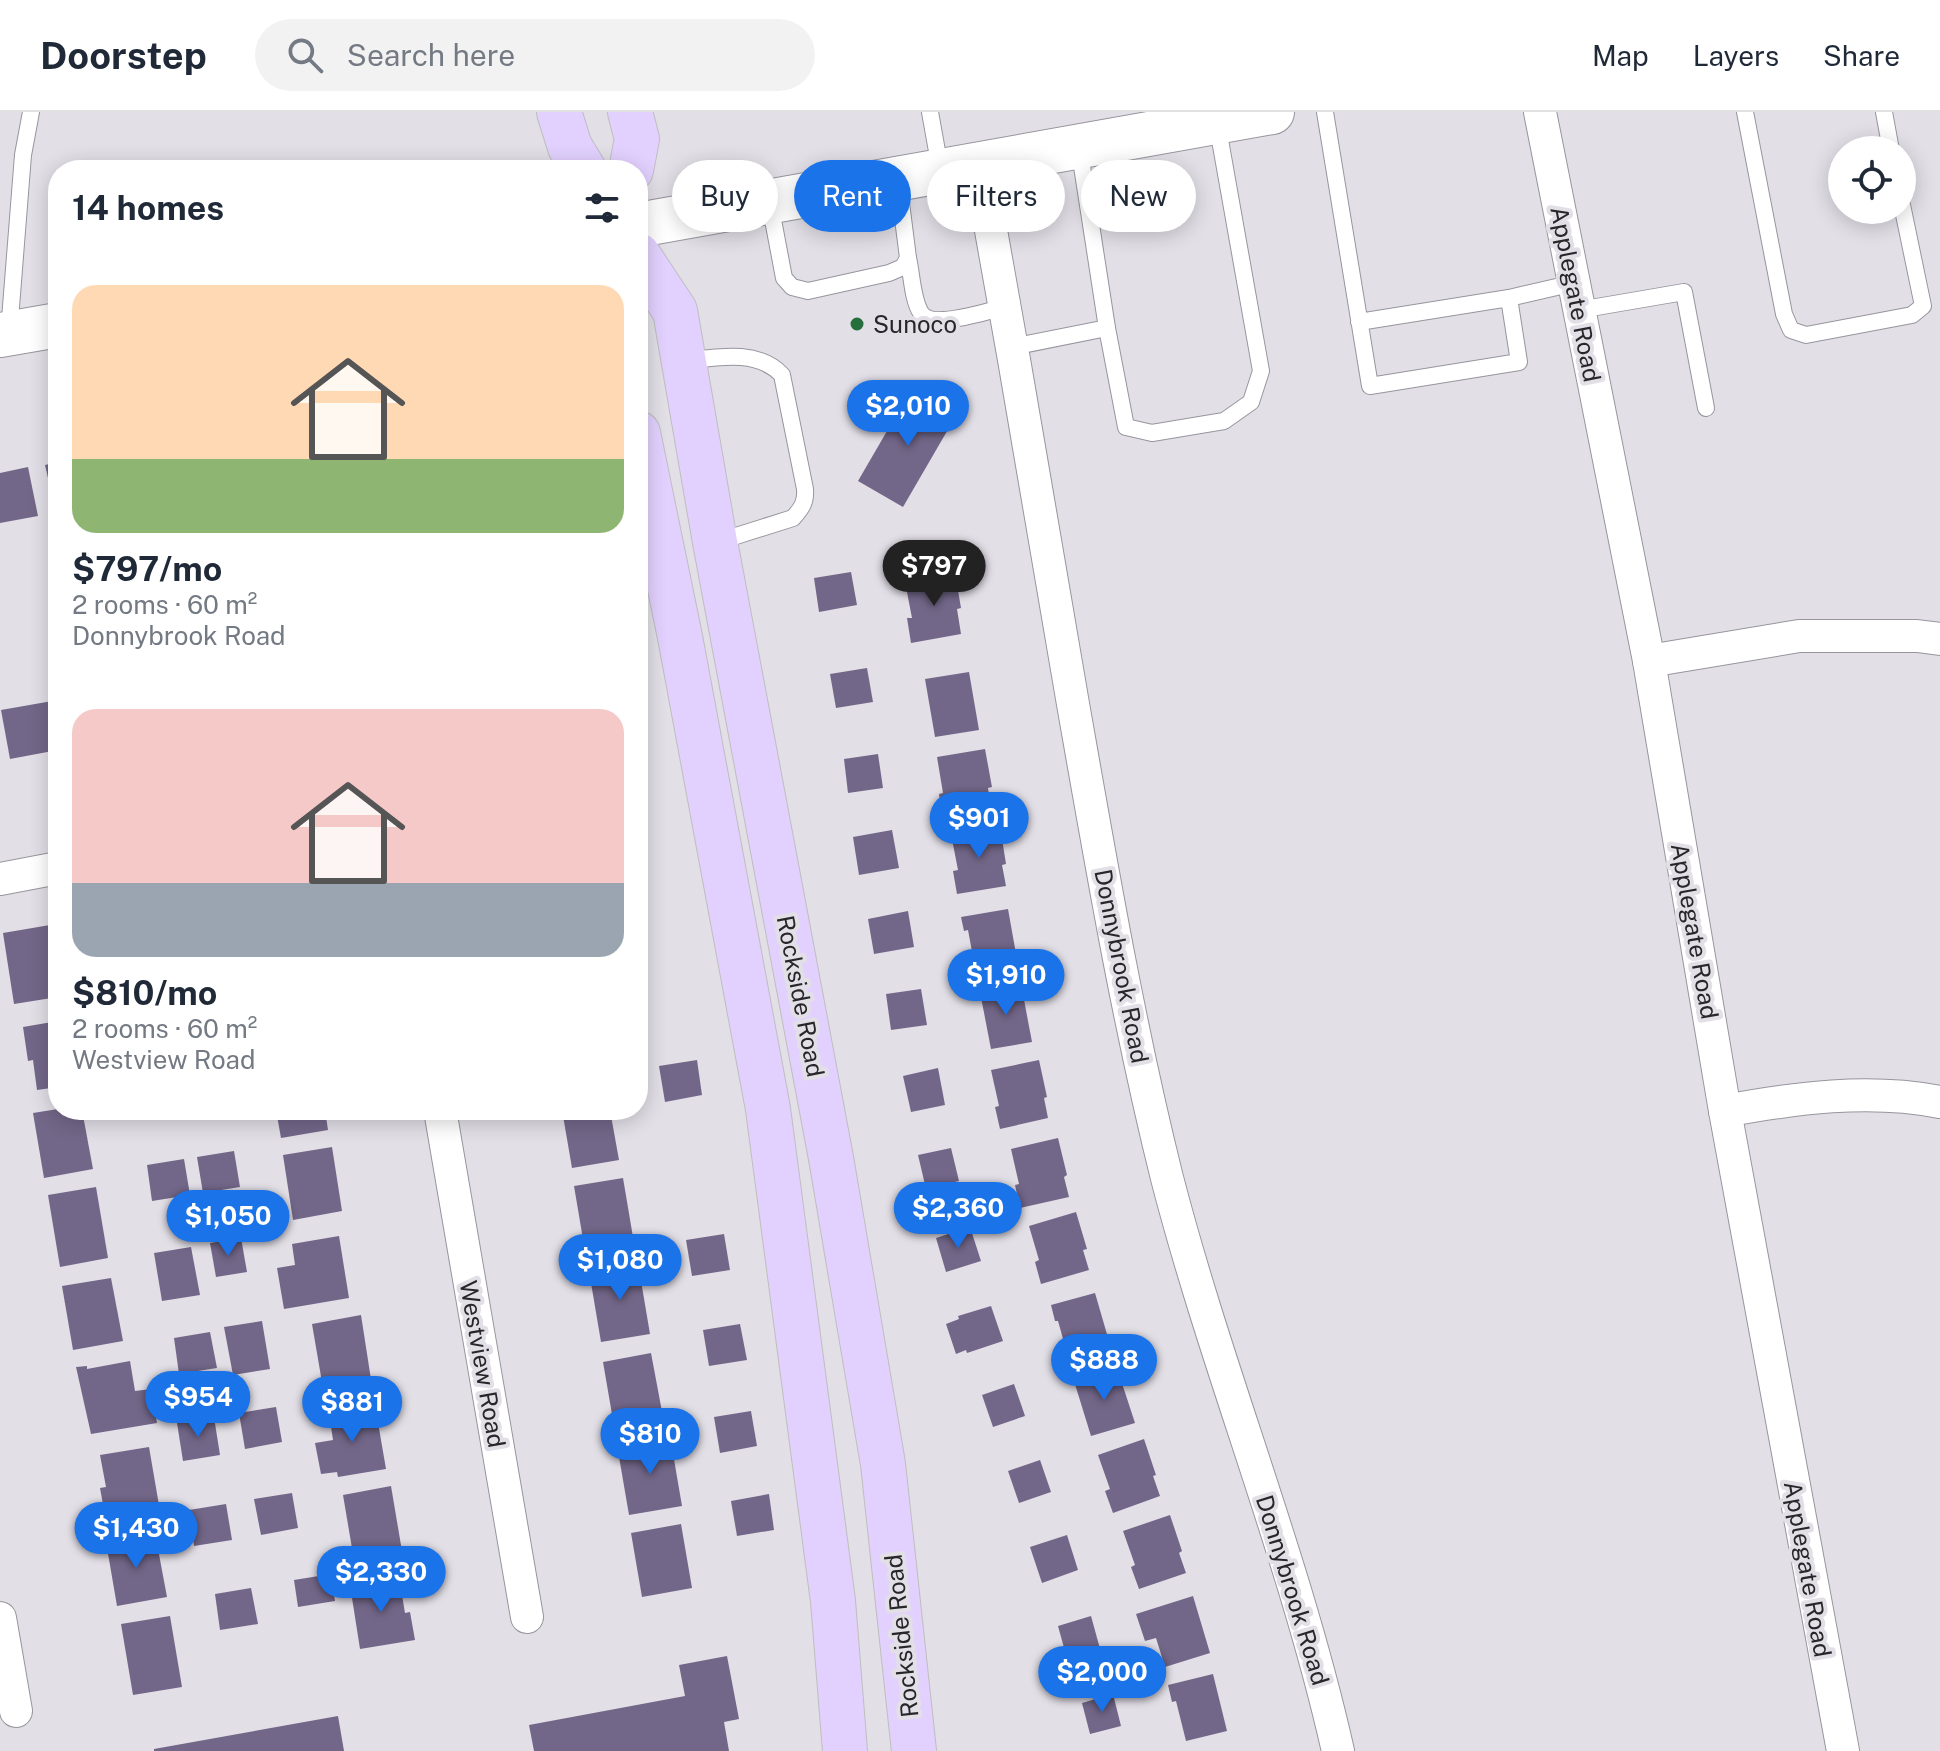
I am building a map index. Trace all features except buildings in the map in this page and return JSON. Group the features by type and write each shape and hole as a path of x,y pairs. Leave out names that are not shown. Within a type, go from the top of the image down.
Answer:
{"main road":[{"path":"559,112 570,147 578,160"},
{"path":"630,112 637,139 633,160"},
{"path":"994,160 1079,145 1151,123 1217,122 1272,112"},
{"path":"648,223 672,219"},
{"name":"Rockside Road","path":"648,270 675,311 715,542 829,1143 883,1464 914,1751"},
{"path":"4,335 48,327"},
{"path":"648,515 768,1109 833,1601 845,1751"}],"street":[{"name":"Applegate Road","path":"1540,112 1649,661 1725,1111 1843,1751"},
{"name":"Donnybrook Road","path":"981,232 1005,307 1089,793 1139,1059 1199,1293 1319,1668 1338,1751"},
{"path":"1649,661 1799,636 1940,639"},
{"path":"0,879 48,870"},
{"path":"1725,1111 1833,1095 1916,1097 1940,1102"},
{"name":"Westview Road","path":"442,1120 527,1617"},
{"path":"0,1618 16,1711"}],"lane":[{"path":"4,335 23,155 31,112"},
{"path":"930,112 957,160"},
{"path":"1325,112 1370,386 1519,362 1509,298"},
{"path":"1745,112 1784,314 1791,330 1806,335 1823,332 1912,315 1923,306 1906,224"},
{"path":"1884,112 1888,136"},
{"path":"1079,145 1107,328 1126,427 1152,433 1224,421 1251,402 1261,371 1217,122"},
{"path":"775,232 782,272 792,287 808,291 880,275 903,267 908,258"},
{"path":"905,232 923,317 939,321 1005,307"},
{"path":"1359,322 1509,298 1684,292 1706,408"},
{"path":"1012,347 1107,328"},
{"path":"683,361 761,359 782,375 787,390 805,500 801,509 793,518 715,542"}],"place":[{"name":"Sunoco","path":"857,324"}]}
